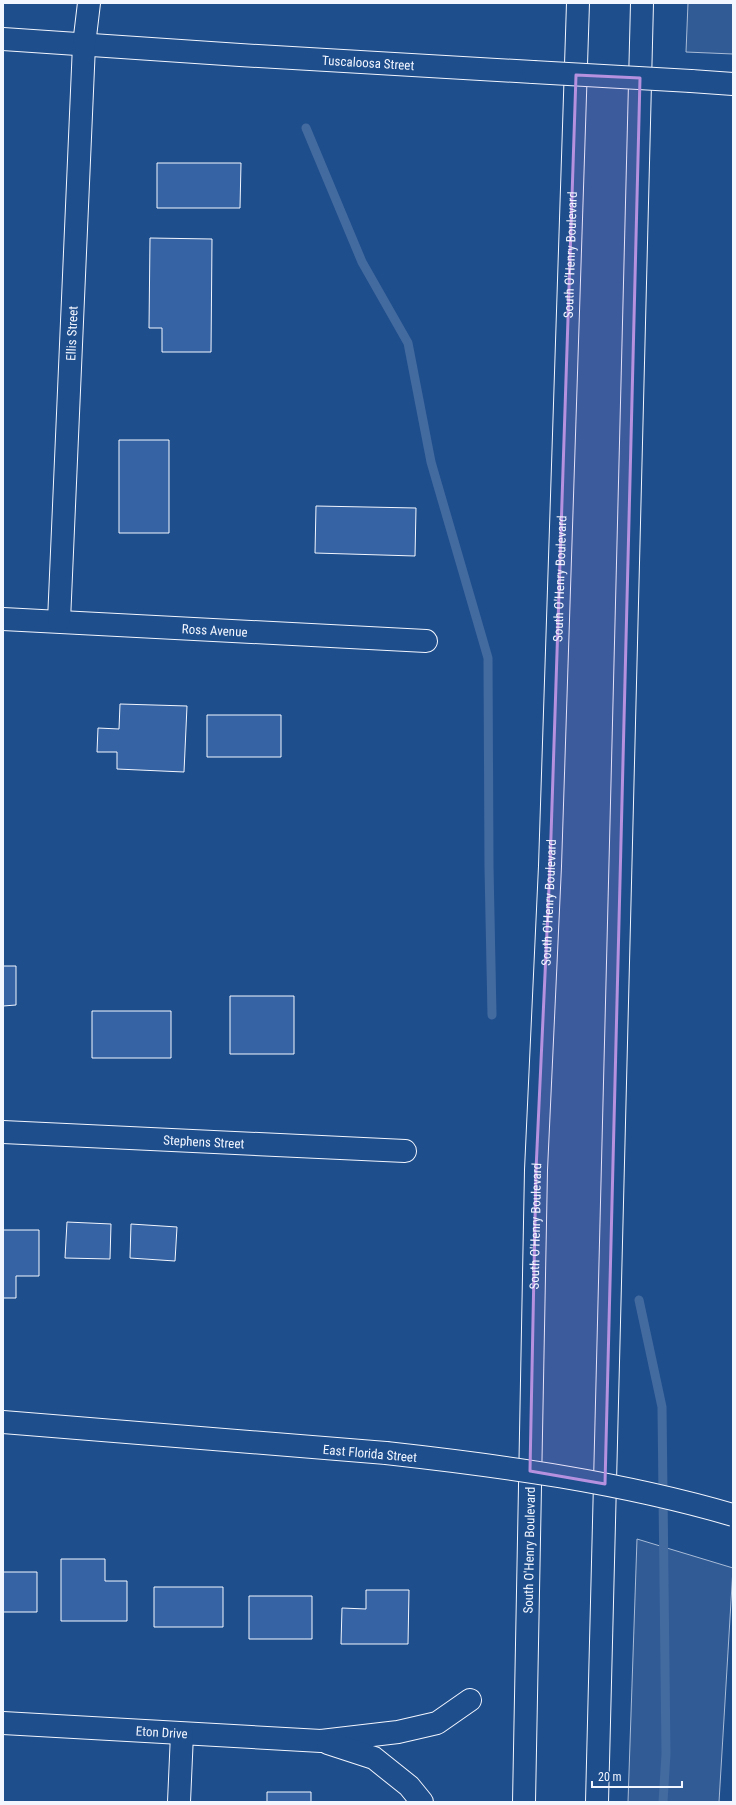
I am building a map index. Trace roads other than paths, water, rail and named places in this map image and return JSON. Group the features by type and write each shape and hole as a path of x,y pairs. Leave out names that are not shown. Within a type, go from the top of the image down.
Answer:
{"main road":[{"name":"Ellis Street","path":"58,621 84,45 88,3"},
{"name":"South O'Henry Boulevard","path":"524,1802 536,1170 550,866 578,3"},
{"path":"597,1802 642,3"},
{"name":"Tuscaloosa Street","path":"3,39 733,84"},
{"name":"Ross Avenue","path":"3,619 426,641"},
{"name":"Stephens Street","path":"3,1132 405,1151"},
{"name":"East Florida Street","path":"3,1422 386,1453 476,1463 644,1492 733,1515"},
{"name":"Eton Drive","path":"3,1723 321,1741 398,1732 437,1723 470,1700"},
{"path":"179,1802 182,1734"},
{"name":"Eton Drive","path":"321,1741 374,1758 409,1786 422,1802"}],"waterway":[{"path":"306,128 362,262 408,343 431,462 488,658 489,867 492,1015"},
{"path":"639,1300 662,1407 666,1754 663,1802"}]}
